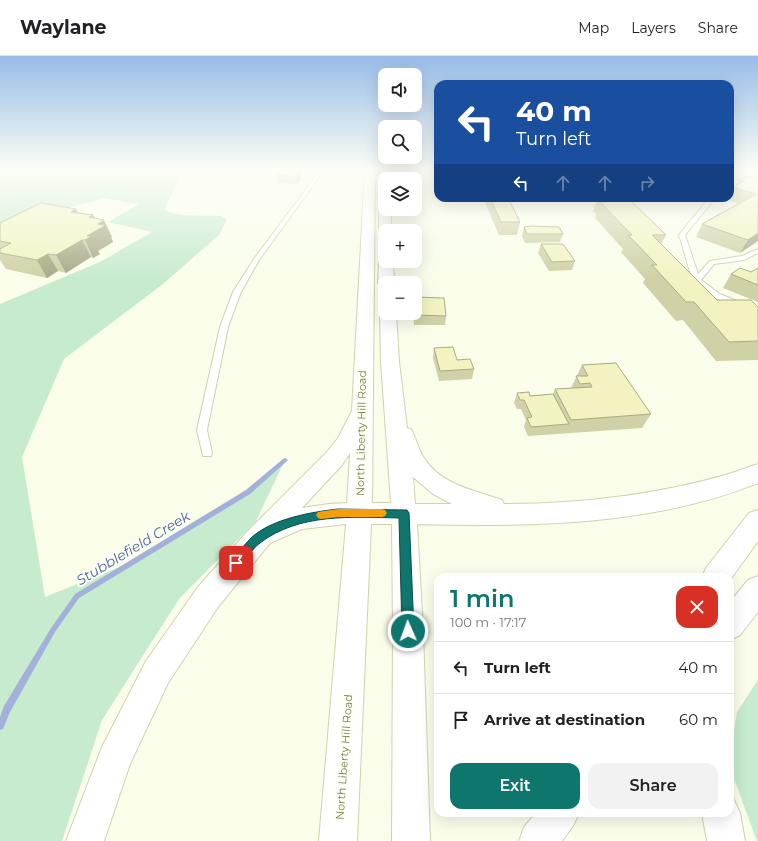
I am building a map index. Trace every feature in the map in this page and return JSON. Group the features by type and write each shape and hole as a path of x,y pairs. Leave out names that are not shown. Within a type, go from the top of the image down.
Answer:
{"main road":[{"name":"North Liberty Hill Road","path":"338,841 359,513 369,206"},
{"path":"385,206 385,224"},
{"path":"388,320 390,362 404,513 408,631 411,841"},
{"path":"85,841 114,759 157,672 208,597 255,541 334,459 346,443 362,410"},
{"path":"396,418 409,451 418,467 428,478 473,503 525,515"},
{"path":"255,541 281,525 311,516 338,513 525,515 620,509 680,497 742,480 758,473"},
{"path":"719,573 758,521"},
{"path":"734,633 744,608"},
{"path":"538,841 557,817"},
{"path":"722,817 726,841"}],"lane":[{"path":"207,453 202,430 224,327 237,292 256,260 296,206"},
{"path":"706,206 682,235 697,280 712,292 758,312"},
{"path":"697,280 712,262 744,258 758,251"}],"green space":[{"path":"0,206 76,206 67,208 0,233"},
{"path":"136,206 167,206 165,209 176,214 192,216 221,216 227,220 219,235 163,284 64,359 22,457 45,597 137,560 248,492 285,460 256,521 179,599 102,720 62,841 0,841 0,304 100,262 152,232 108,222"},
{"path":"758,680 758,841 734,779 734,730 737,712"}],"building":[{"path":"36,206 56,206 76,209 71,212 93,215 89,217 104,220 98,224 106,225 87,236 92,236 56,255 48,254 37,260 0,253 0,249 11,243 0,241 0,223"},
{"path":"493,206 512,206 520,222 501,222"},
{"path":"604,206 636,206 666,235 652,235 717,300 751,300 758,307 758,341 729,342 694,302 686,302 652,265 657,265 628,235 632,235"},
{"path":"735,206 758,206 758,233 748,240 702,224"},
{"path":"524,227 559,227 563,234 527,234"},
{"path":"541,244 563,244 575,261 552,262"},
{"path":"740,268 751,272 758,268 758,285 731,274"},
{"path":"422,297 444,298 446,316 422,315"},
{"path":"453,347 457,360 470,359 474,369 440,371 434,348"},
{"path":"616,363 651,414 571,420 555,389 592,387 590,383 580,384 576,376 588,376 582,365"},
{"path":"529,392 530,396 553,394 569,424 531,427 527,418 532,417 524,400 520,400 517,393"}],"waterway":[{"name":"Stubblefield Creek","path":"0,726 7,709 53,630 77,596 248,492 285,460"}],"slow traffic":[{"path":"321,515 338,513 382,513"}],"route":[{"path":"236,563 255,541 281,525 311,516 338,513 404,513 408,631"}]}
